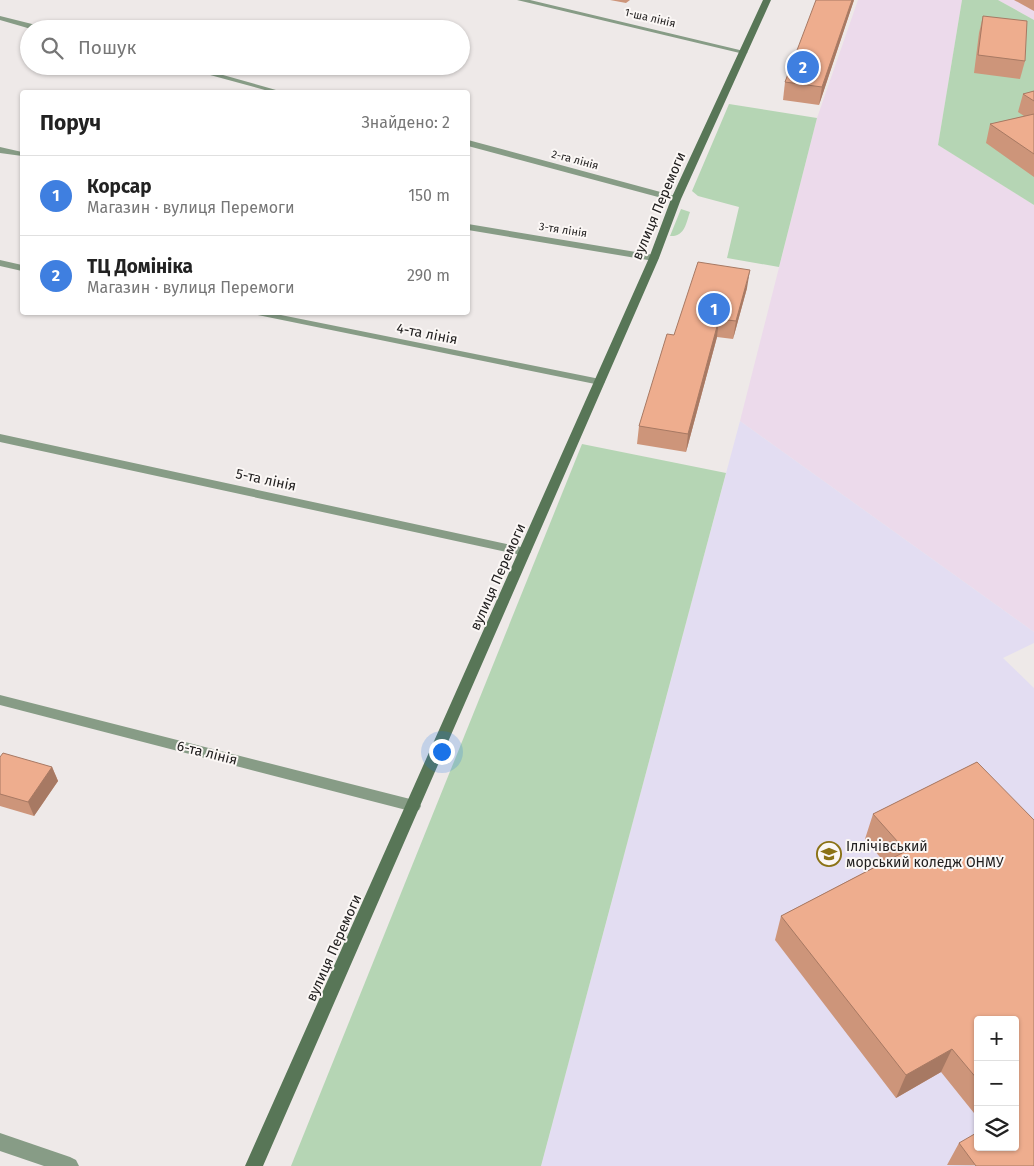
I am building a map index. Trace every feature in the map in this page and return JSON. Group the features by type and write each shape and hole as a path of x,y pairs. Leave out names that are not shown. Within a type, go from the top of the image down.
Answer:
{"main road":[{"name":"вулиця Перемоги","path":"254,1166 600,382 654,258 676,199 767,0"}],"street":[{"name":"1-ша лінія","path":"521,0 744,52"},
{"path":"0,18 20,23"},
{"path":"215,75 271,90"},
{"name":"2-га лінія","path":"470,144 676,199"},
{"path":"0,150 20,154"},
{"name":"3-тя лінія","path":"470,227 654,258"},
{"path":"0,263 20,268"},
{"name":"4-та лінія","path":"263,315 600,382"},
{"name":"5-та лінія","path":"0,438 525,552"},
{"name":"6-та лінія","path":"0,700 414,806"},
{"path":"0,1142 70,1166"}],"shaded area":[{"path":"858,0 962,0 938,145 1034,205 1034,632 740,421 817,118"},
{"path":"998,0 1034,0 1034,20"},
{"name":"Іллічівський морський коледж ОНМУ","path":"740,421 1034,632 1034,643 1003,658 1034,688 1034,1166 541,1166"}],"green space":[{"path":"962,0 998,0 1034,20 1034,205 938,145"},
{"path":"729,104 817,118 779,267 727,258 739,207 698,196 692,191"},
{"path":"681,209 690,212 686,225 682,232 675,236 670,236"},
{"path":"582,444 726,473 541,1166 291,1166"}],"building":[{"path":"816,0 852,0 822,87 785,82"},
{"path":"983,16 1027,21 1025,61 978,55"},
{"path":"1034,91 1034,101 1023,94"},
{"path":"1034,114 1034,154 990,124"},
{"path":"698,262 750,270 736,321 719,319 688,434 639,426 667,334 674,335"},
{"path":"3,753 52,767 28,802 0,794 0,757"},
{"path":"977,762 1034,820 1034,1166 976,1166 959,1143 974,1134 974,1151 1019,1151 1019,1016 974,1016 974,1075 952,1049 906,1075 781,916 906,851 873,814"}],"place":[{"name":"ТЦ Домініка","path":"803,67"},
{"name":"Корсар","path":"714,309"},
{"name":"Іллічівський морський коледж ОНМУ","path":"829,854"}]}
